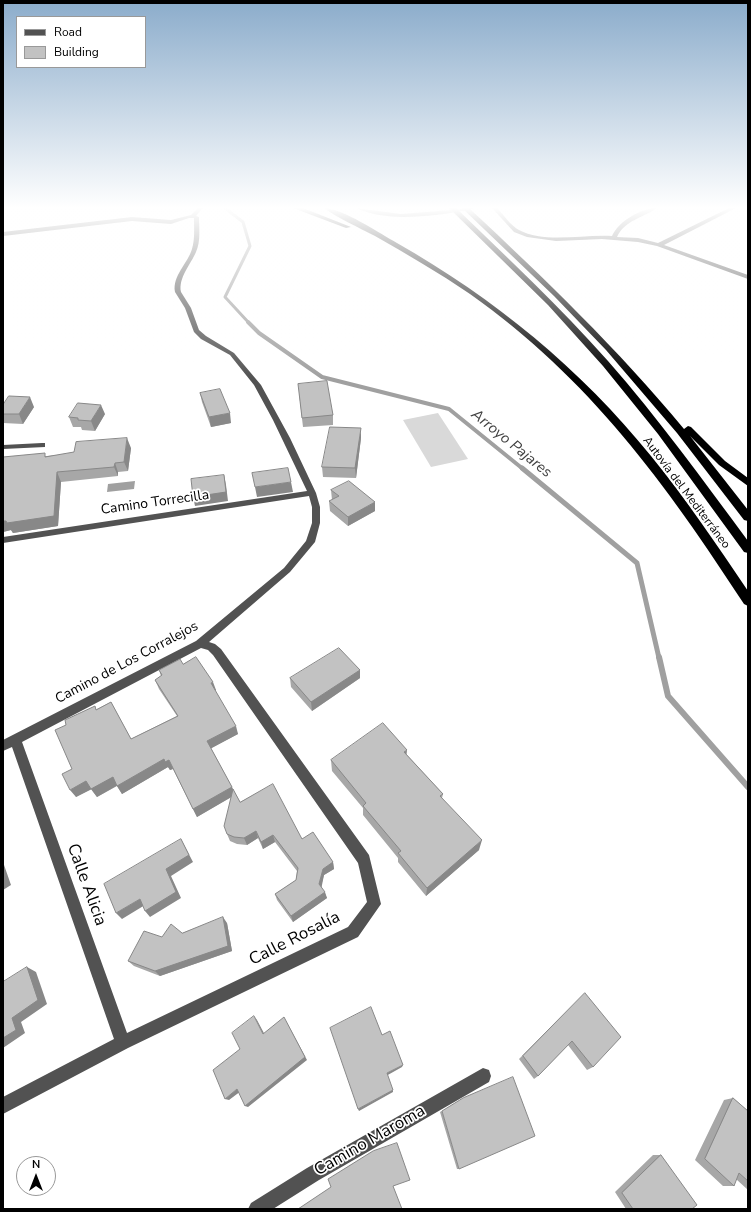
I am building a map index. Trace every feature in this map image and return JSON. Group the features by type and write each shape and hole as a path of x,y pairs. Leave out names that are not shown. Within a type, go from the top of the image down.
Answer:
{"highway":[{"name":"Autovía del Mediterráneo","path":"428,265 493,307 526,334 580,383 647,457 703,534 748,601"},
{"name":"Autovía del Mediterráneo","path":"511,265 606,364 686,464 748,549"},
{"path":"525,265 609,348 664,411 748,518"},
{"path":"664,411 687,427 722,464 748,483"}],"street":[{"name":"Camino de Los Corralejos","path":"9,743 200,644 287,570 310,542 316,524 316,507 312,493 267,401 248,370 230,352 200,335 196,330 187,307 177,290 185,265"},
{"path":"713,265 748,277"},
{"path":"3,447 42,445"},
{"name":"Camino Torrecilla","path":"3,540 312,493"},
{"name":"Calle Rosalía","path":"3,1106 124,1043 352,932 374,904 364,860 218,652 211,647 200,644"},
{"name":"Calle Alicia","path":"9,743 124,1043"},
{"name":"Camino Maroma","path":"257,1209 313,1174 484,1076"}],"shaded area":[{"path":"438,413 468,459 431,467 403,420"},
{"path":"135,481 134,489 107,492 108,484"}],"building":[{"path":"327,381 333,415 302,418 298,384"},
{"path":"220,389 230,413 209,417 200,393"},
{"path":"9,396 30,397 19,414 3,414 3,405"},
{"path":"78,403 101,405 91,421 78,420 78,418 69,417"},
{"path":"330,427 361,428 355,468 322,467"},
{"path":"127,438 124,462 115,463 114,467 57,472 54,516 7,523 6,521 3,521 3,457 45,453 45,457 74,452 76,442"},
{"path":"288,468 291,482 255,487 252,473"},
{"path":"224,475 226,492 193,497 191,479"},
{"path":"349,481 375,502 348,517 329,501 339,496 331,490"},
{"path":"339,648 360,670 311,702 290,678"},
{"path":"196,657 213,682 211,683 236,726 207,741 232,787 193,809 169,760 165,762 164,759 117,786 113,777 91,789 86,781 70,790 62,774 72,769 55,730 66,725 65,720 95,706 96,710 111,702 131,739 178,716 155,680 162,675 159,670 180,659 183,664"},
{"path":"383,723 407,750 404,752 443,794 440,796 482,840 427,888 398,853 401,851 363,806 366,803 331,760"},
{"path":"273,784 302,839 313,832 333,862 323,869 319,884 325,892 291,916 275,894 296,880 298,868 273,835 261,842 256,831 244,838 234,837 227,834 224,826 233,789 240,802"},
{"path":"181,839 189,855 166,869 176,892 145,911 140,899 116,913 104,884"},
{"path":"223,917 228,946 155,971 128,961 144,931 162,937 171,924 182,933"},
{"path":"27,967 38,1000 12,1018 16,1030 3,1038 3,982"},
{"path":"585,993 621,1037 593,1067 572,1041 538,1076 523,1056"},
{"path":"371,1007 382,1035 390,1031 403,1065 387,1073 393,1090 358,1109 330,1028"},
{"path":"254,1016 263,1034 284,1017 305,1057 245,1106 237,1089 225,1099 213,1070 240,1049 232,1033"},
{"path":"513,1077 535,1136 459,1169 442,1111 463,1098"},
{"path":"733,1098 748,1111 748,1181 739,1173 734,1186 705,1159"},
{"path":"397,1143 410,1180 393,1186 402,1209 298,1209 331,1187 328,1179 373,1151"},
{"path":"661,1155 697,1205 692,1209 633,1209 622,1193"}],"waterway":[{"name":"Arroyo Pajares","path":"241,265 225,297 249,323"},
{"name":"Arroyo Pajares","path":"249,323 259,333 322,377 449,409 523,469"},
{"name":"Arroyo Pajares","path":"522,468 637,563 659,658"},
{"name":"Arroyo Pajares","path":"659,657 668,696 748,787"}]}
